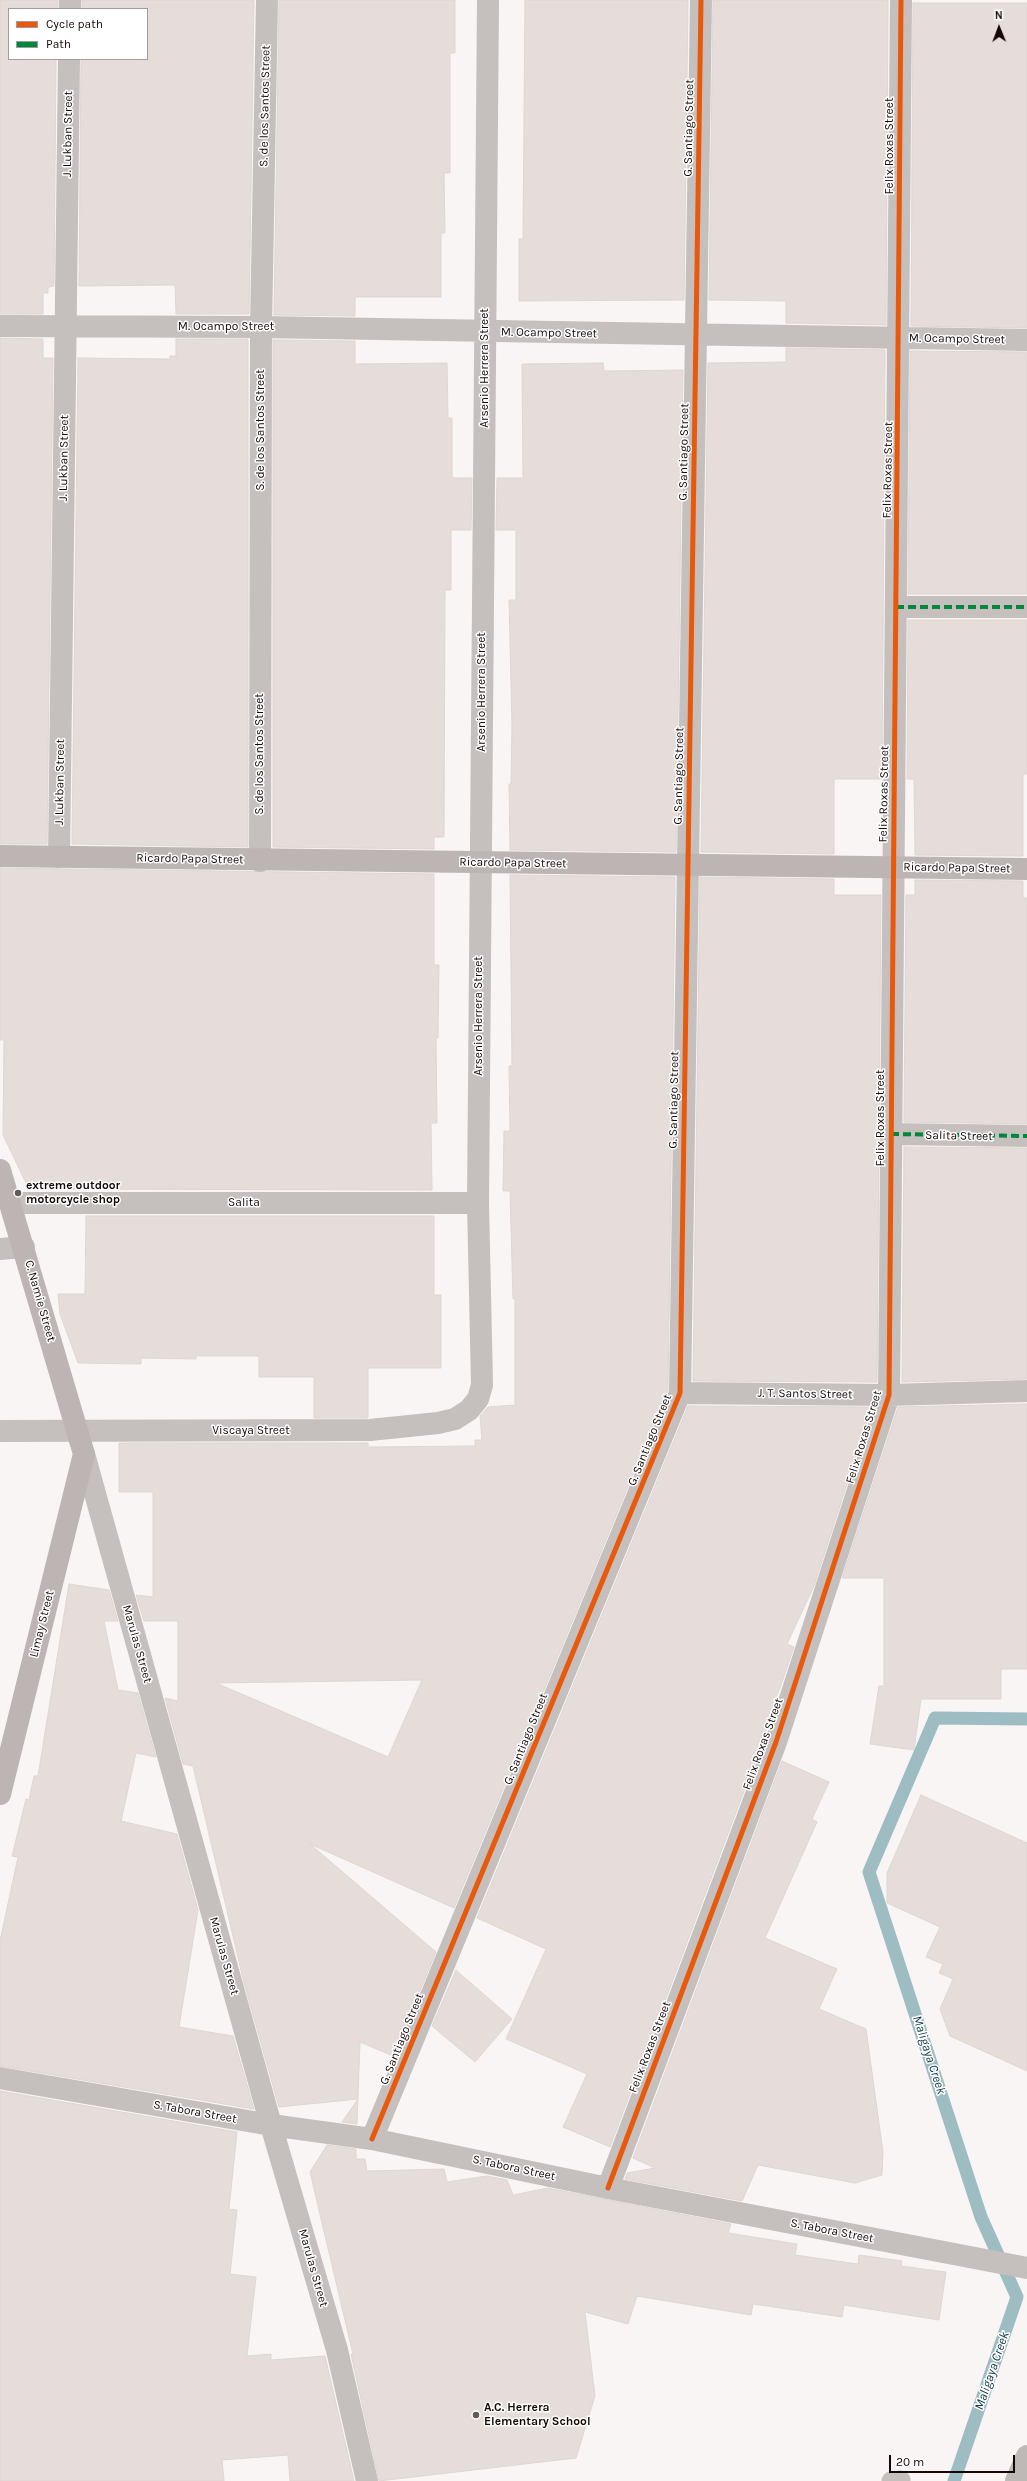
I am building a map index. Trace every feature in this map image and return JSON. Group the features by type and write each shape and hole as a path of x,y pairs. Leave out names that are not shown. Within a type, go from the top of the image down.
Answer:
{"main road":[{"path":"1016,2481 1027,2456"}],"street":[{"name":"S. de los Santos Street","path":"260,861 261,327 267,0"},
{"name":"Arsenio Herrera Street","path":"482,1385 478,1203 488,0"},
{"name":"G. Santiago Street","path":"372,2139 680,1393 701,0"},
{"name":"Felix Roxas Street","path":"608,2188 776,1742 889,1395 901,0"},
{"name":"J. Lukban Street","path":"59,857 69,60"},
{"name":"M. Ocampo Street","path":"0,326 261,327 1027,340"},
{"path":"896,607 1027,607"},
{"name":"Ricardo Papa Street","path":"0,856 260,861 481,862 1027,869"},
{"name":"Salita Street","path":"891,1134 1027,1136"},
{"name":"C. Namie Street","path":"0,1170 78,1432"},
{"name":"Salita","path":"10,1202 478,1203"},
{"path":"0,1249 24,1248"},
{"name":"Viscaya Street","path":"0,1431 78,1432 370,1430 438,1423 455,1419 469,1410 478,1399 482,1385"},
{"name":"J. T. Santos Street","path":"680,1393 889,1395 1027,1391"},
{"name":"Marulas Street","path":"78,1432 271,2125 337,2350 367,2481"},
{"name":"Limay Street","path":"0,1794 84,1454"},
{"name":"S. Tabora Street","path":"0,2078 271,2125 372,2139 608,2188 1027,2268"}],"building":[{"path":"0,0 58,0 58,8 8,8 8,60 56,60 54,286 48,287 48,293 43,293 43,314 0,314"},
{"path":"82,0 254,0 249,314 176,314 175,285 79,286 81,60 148,60 148,8 82,8"},
{"path":"279,0 455,0 455,53 450,53 450,173 444,173 445,233 441,233 441,297 355,297 355,316 274,315"},
{"path":"525,0 688,0 684,300 519,301 519,239 523,239"},
{"path":"713,0 888,0 886,325 786,323 786,301 709,300"},
{"path":"913,3 1027,3 1027,328 911,326"},
{"path":"0,338 43,339 43,358 53,358 47,844 0,844"},
{"path":"176,339 248,339 248,847 72,844 78,358 170,359 170,356 176,356"},
{"path":"273,340 355,341 355,364 447,363 448,418 452,418 452,476 454,478 472,478 471,530 451,530 451,590 445,590 444,837 434,837 434,849 273,847"},
{"path":"786,348 885,350 882,779 834,779 834,854 701,852 708,363 786,362"},
{"path":"910,351 1027,352 1027,594 908,594"},
{"path":"603,363 604,371 683,370 676,852 510,850 509,784 511,784 512,725 509,600 516,600 516,530 496,530 497,478 523,478 522,364"},
{"path":"908,620 1027,620 1027,774 1023,774 1023,856 915,855 914,779 907,779"},
{"path":"0,868 434,874 434,965 439,965 438,1038 436,1038 437,1123 431,1123 432,1190 29,1189 3,1135 4,1040 0,1040"},
{"path":"510,875 675,877 668,1390 454,1908 310,1844 436,1952 393,2056 360,2042 358,2099 279,2107 244,1983 193,1766 183,1764 165,1698 178,1701 178,1621 144,1621 136,1595 153,1597 153,1492 119,1492 119,1443 368,1443 368,1447 475,1446 475,1440 482,1440 480,1416 488,1407 515,1405 515,1299 513,1299 510,1191 503,1191 504,1131 510,1131 509,1066 512,1066","holes":["422,1680 388,1757 216,1683"]},
{"path":"700,877 834,879 834,895 881,895 877,1382 693,1381"},
{"path":"915,880 1023,881 1023,898 1027,898 1027,1124 904,1122 906,895 915,895"},
{"path":"904,1147 1027,1148 1027,1379 902,1382"},
{"path":"86,1216 434,1216 434,1295 441,1295 441,1368 368,1368 368,1418 314,1418 314,1377 259,1377 259,1356 196,1356 196,1359 141,1358 141,1364 78,1363 60,1314 58,1294 85,1294"},
{"path":"1027,1404 1027,1669 1001,1669 1001,1699 921,1699 914,1750 870,1744 879,1686 884,1686 884,1578 842,1578 898,1407"},
{"path":"688,1406 872,1407 814,1586 787,1644 794,1647 780,1688 769,1713 772,1714 764,1738 610,2147 563,2127 587,2074 506,2039 546,1949 477,1918"},
{"path":"69,1584 109,1590 118,1621 104,1621 118,1690 138,1693 156,1757 136,1753 121,1821 177,1834 198,1910 179,2027 233,2036 254,2109 0,2066 0,1941 18,1857 12,1856 26,1799 29,1800 34,1776 38,1776"},
{"path":"782,1761 829,1782 812,1819 817,1822 765,1938 837,1969 819,2009 866,2029 883,2152 882,2175 855,2183 758,2165 742,2201 625,2179 627,2173 655,2168 633,2158"},
{"path":"921,1795 1027,1843 1027,2071 950,2036 940,2009 953,1979 939,1973 943,1964 926,1957 940,1927 887,1903 887,1873"},
{"path":"456,1970 512,2019 475,2062 432,2026"},
{"path":"0,2091 237,2132 229,2209 237,2210 230,2274 256,2277 247,2356 271,2354 271,2360 325,2356 354,2481 290,2481 288,2455 222,2460 224,2481 0,2481"},
{"path":"358,2099 357,2124 342,2122"},
{"path":"327,2145 356,2149 356,2159 365,2159 367,2171 444,2169 447,2182 487,2176 507,2180 513,2195 548,2188 731,2224 728,2233 797,2244 795,2255 858,2264 859,2255 902,2261 901,2266 946,2272 939,2320 844,2305 842,2317 753,2304 751,2315 637,2296 628,2324 585,2312 595,2396 576,2458 379,2481 351,2354 353,2354 310,2172"}],"waterway":[{"name":"Maligaya Creek","path":"954,2481 1017,2297 981,2217 869,1872 935,1718 1027,1719"}],"marked path":[{"path":"896,607 1027,607"},
{"path":"891,1134 1027,1136"}],"cycle path":[{"path":"372,2139 680,1393 701,0"},
{"path":"608,2188 776,1742 889,1395 901,0"}],"place":[{"name":"extreme outdoor motorcycle shop","path":"18,1193"},
{"name":"A.C. Herrera Elementary School","path":"476,2415"}]}
